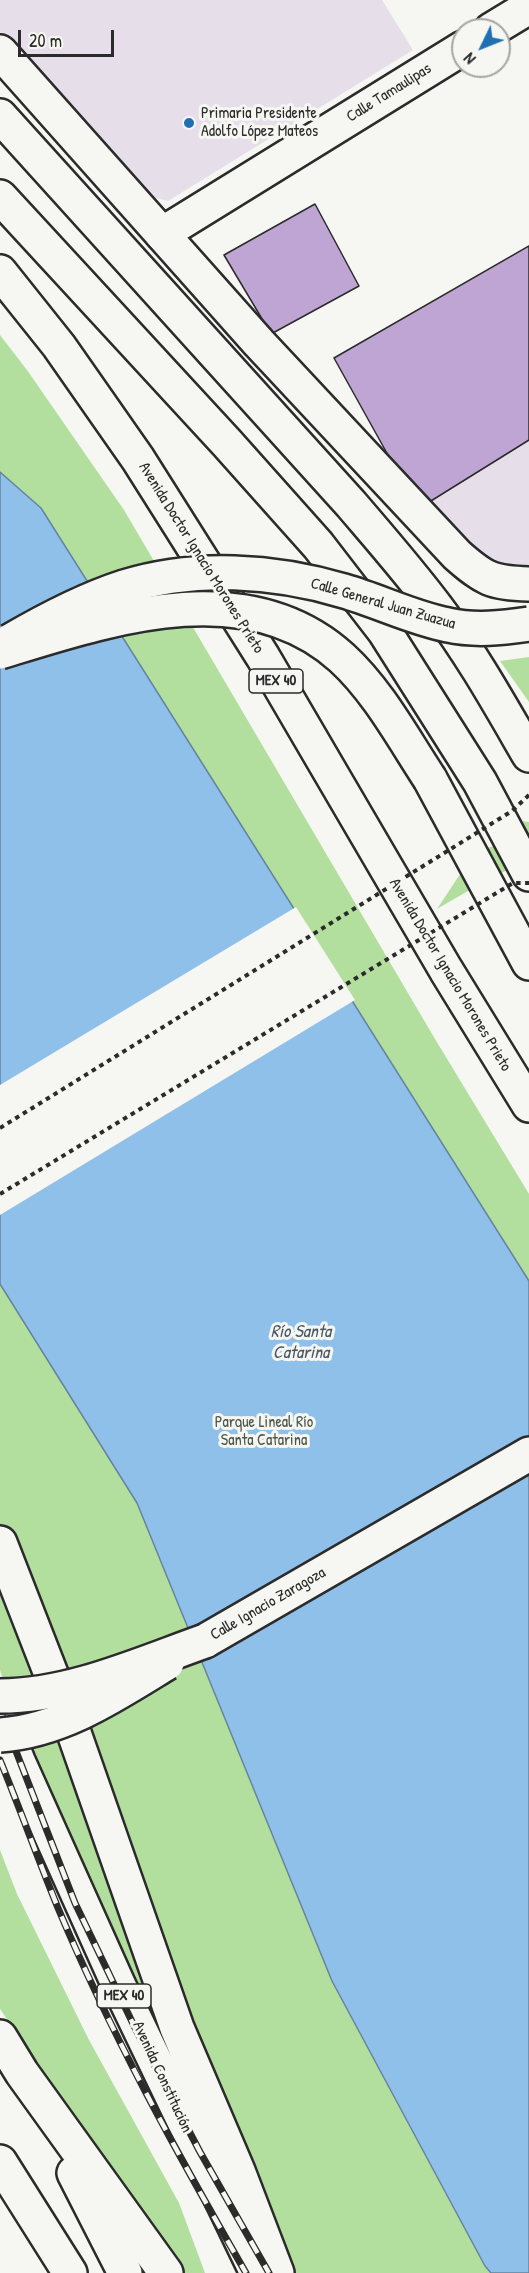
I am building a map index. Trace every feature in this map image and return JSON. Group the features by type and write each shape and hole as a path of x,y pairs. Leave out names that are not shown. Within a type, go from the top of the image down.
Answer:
{"main road":[{"path":"511,18 529,7"},
{"path":"0,52 259,343 457,555 478,573 491,580 529,584"},
{"name":"Calle Tamaulipas","path":"162,234 451,55"},
{"path":"0,116 351,504 397,559 437,608 491,689 529,755"},
{"path":"0,197 227,443 318,546 385,632 480,782 529,874"},
{"name":"Avenida Doctor Ignacio Morones Prieto","path":"0,272 59,346 144,469 263,657 446,970 529,1105"},
{"name":"Calle General Juan Zuazua","path":"0,647 79,604 126,586 170,577 217,572 267,574 306,581 345,591 448,626 489,629 529,624"},
{"path":"0,652 100,623 198,608 241,609 280,619 314,635 343,658 368,686 430,779 529,963"},
{"name":"Calle Ignacio Zaragoza","path":"0,1735 42,1728 77,1715 529,1454"},
{"path":"0,1543 74,1733 177,2028 238,2171 277,2273"},
{"path":"0,1696 17,1696 71,1686 205,1641"},
{"name":"Avenida Constitución","path":"0,1715 18,1761 119,1986 257,2273"},
{"path":"0,2037 22,2073 125,2273"},
{"path":"0,2046 22,2073 166,2273"},
{"path":"0,2162 69,2273"}],"path":[{"path":"0,1128 513,811 529,795"},
{"path":"0,1194 513,883 529,883"}],"shaded area":[{"name":"Primaria Presidente Adolfo López Mateos","path":"0,0 382,0 413,50 168,201 149,196 0,32"},
{"path":"529,440 529,565 514,573 479,570 418,509"}],"green space":[{"name":"Río Santa Catarina","path":"0,335 124,510 435,1039 529,1194 529,2273 285,2273 137,2030 0,1670"},
{"path":"529,657 529,702 500,661"},
{"path":"520,821 529,822 529,863 497,874 437,909 476,850 520,841"},
{"path":"0,1850 17,1894 89,2040 179,2203 205,2273 182,2273 0,2009"}],"water":[{"name":"Río Santa Catarina","path":"0,472 41,508 529,1281 529,2273 491,2273 485,2266 332,1981 137,1503 0,1284"}],"pier":[{"path":"296,907 355,1000 0,1215 0,1085"}],"building":[{"path":"315,204 359,286 271,334 224,255"},
{"path":"529,246 529,440 418,509 334,358"}],"railway":[{"path":"0,1710 75,1903 136,2030 200,2152 269,2273"},
{"path":"0,1760 58,1908 100,2002 195,2184 246,2273"}],"place":[{"name":"Primaria Presidente Adolfo López Mateos","path":"189,123"}],"park label":[{"name":"Parque Lineal Río Santa Catarina","path":"264,1432"}]}
